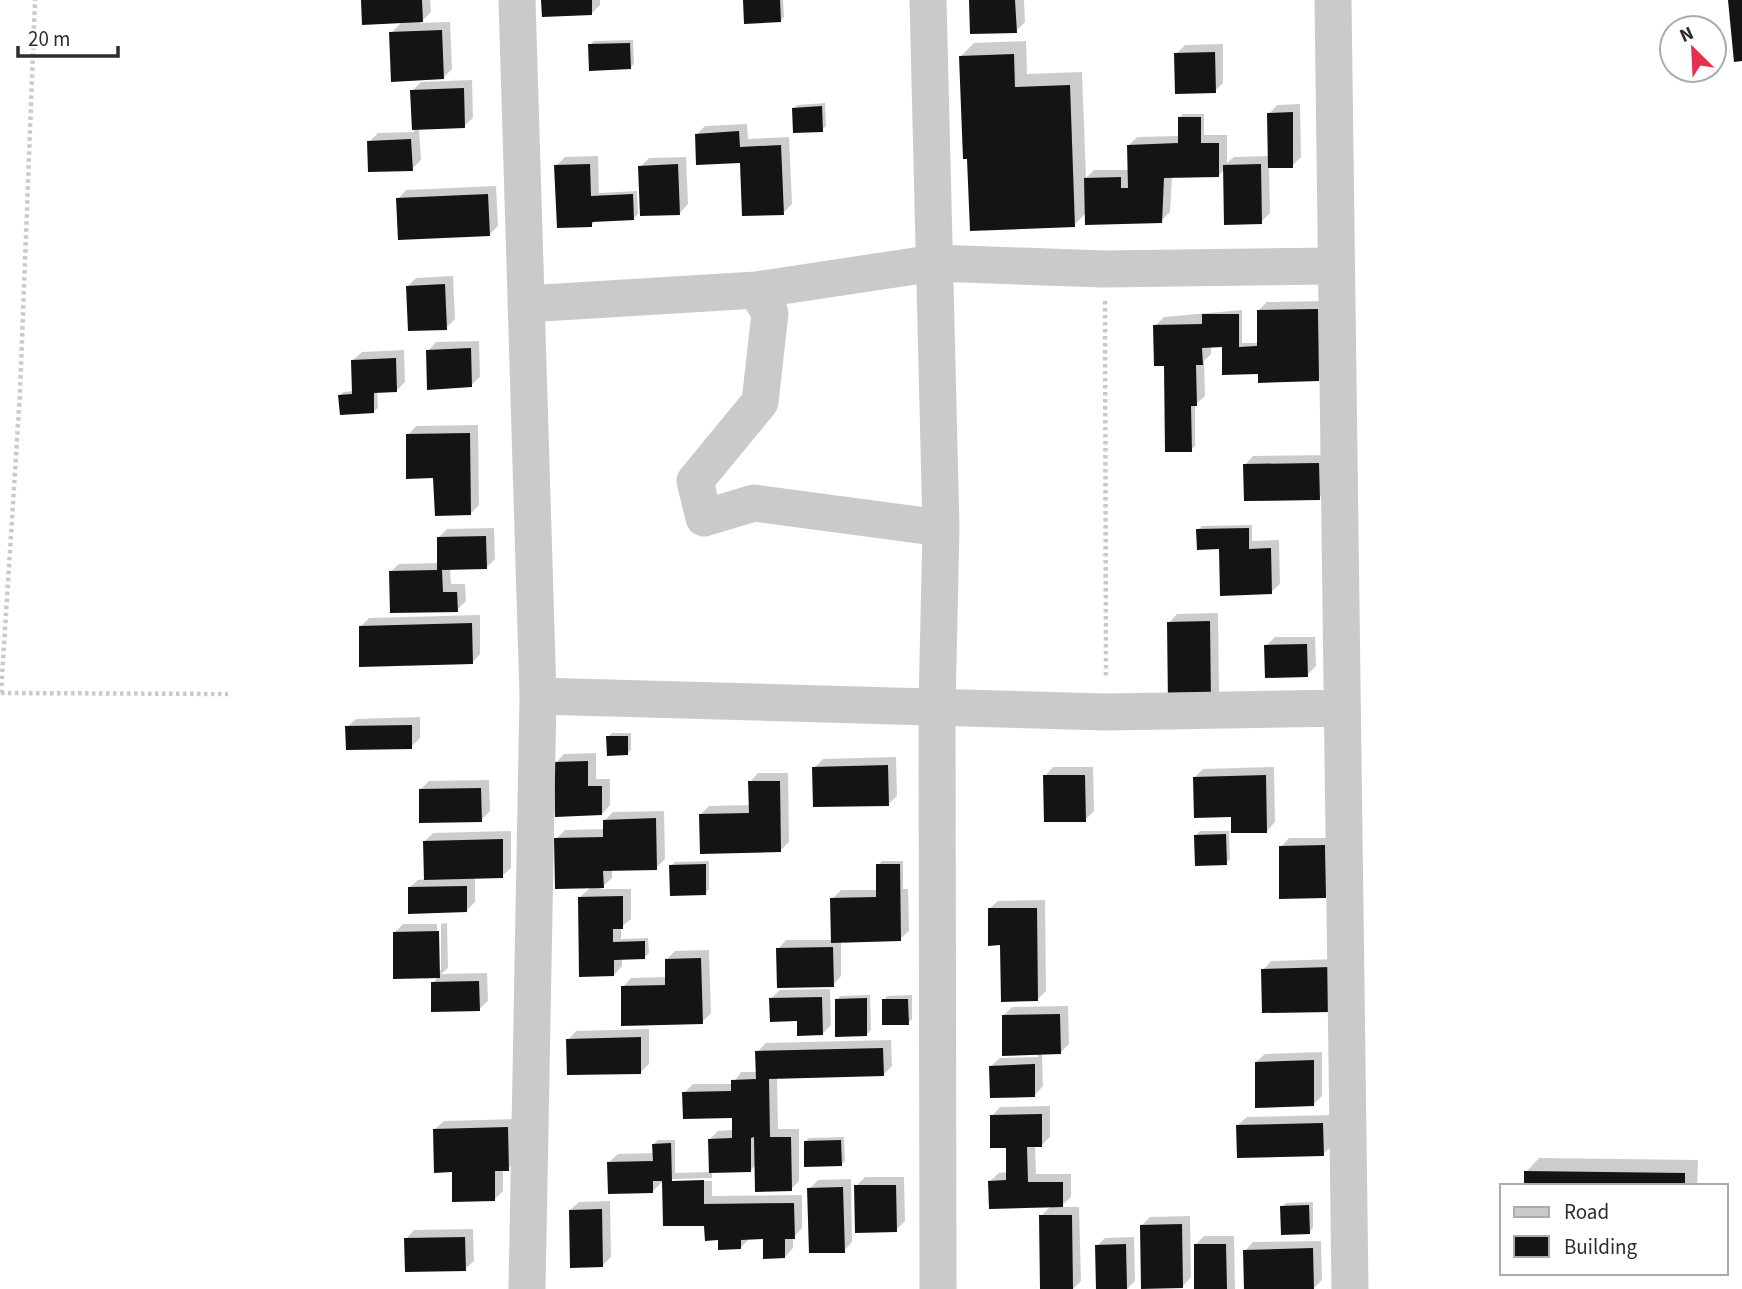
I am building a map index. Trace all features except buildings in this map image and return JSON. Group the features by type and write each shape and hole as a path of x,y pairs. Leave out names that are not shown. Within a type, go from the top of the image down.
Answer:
{"street":[{"path":"517,0 538,696 527,1289"},
{"path":"928,0 941,528 937,707 937,1289"},
{"path":"1333,0 1350,1289"},
{"path":"526,304 756,290 934,263 1104,269 1335,266"},
{"path":"756,290 770,313 760,402 695,481 704,518 754,503 941,528"},
{"path":"538,696 1106,712 1342,708"}],"path":[{"path":"35,0 20,392 1,693 228,694"},
{"path":"1104,269 1106,712"}]}
